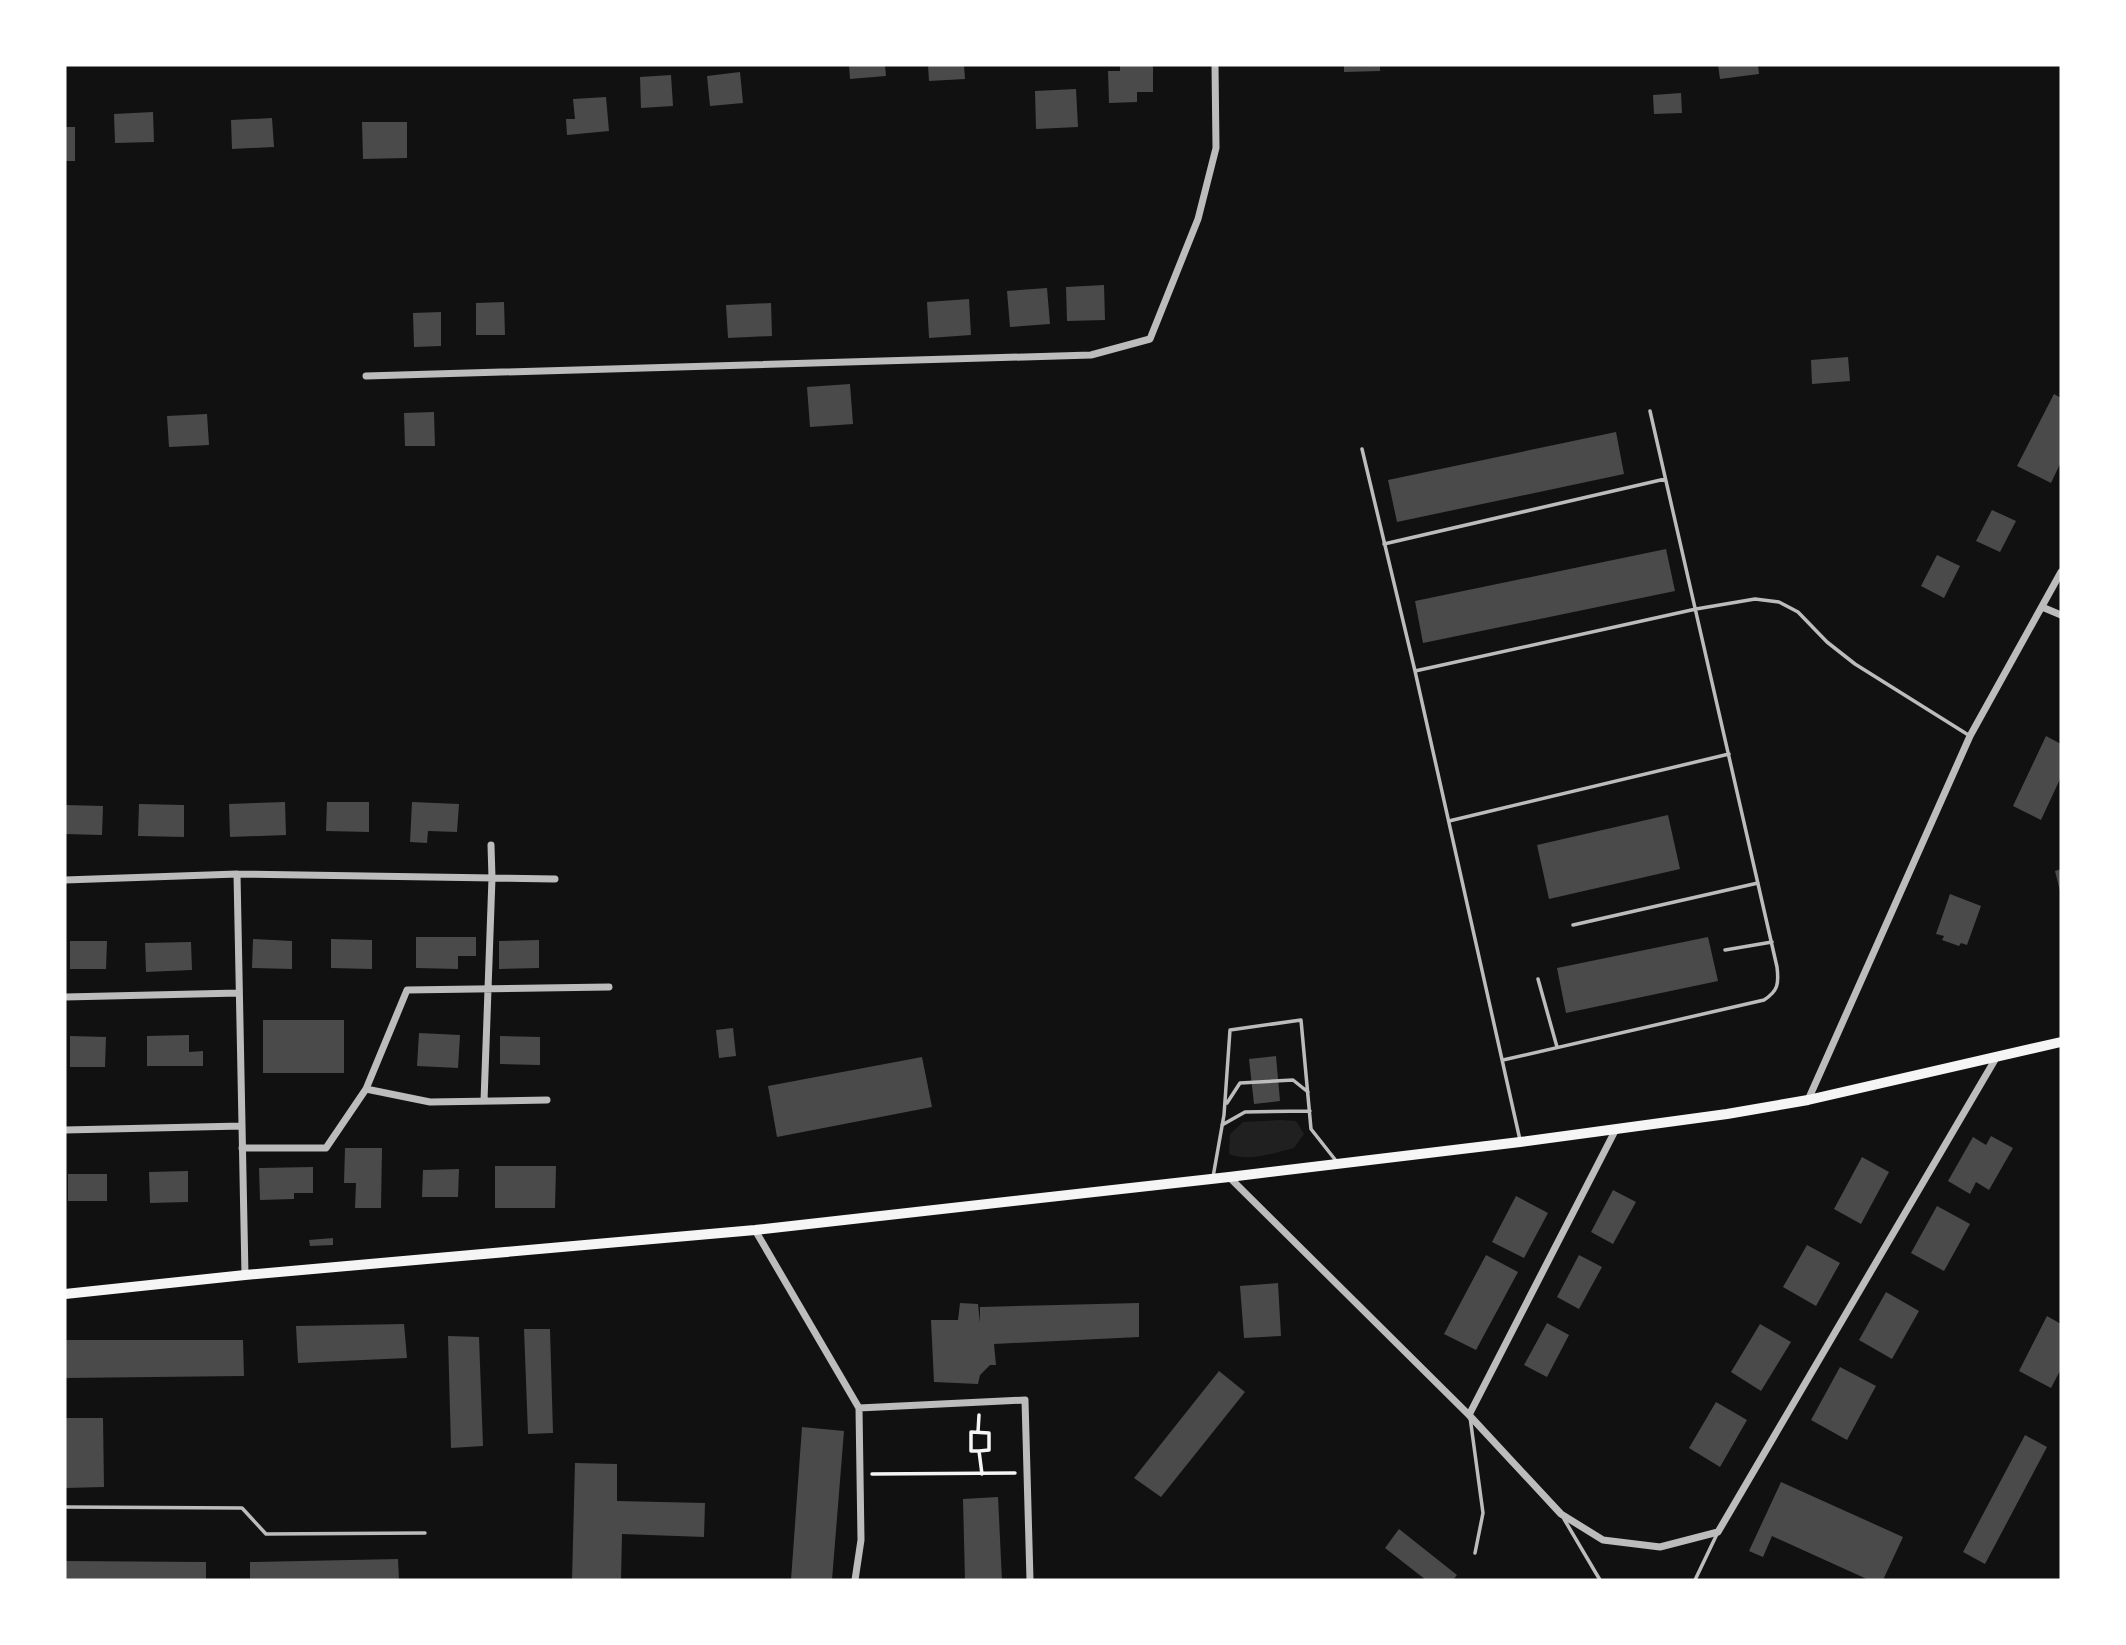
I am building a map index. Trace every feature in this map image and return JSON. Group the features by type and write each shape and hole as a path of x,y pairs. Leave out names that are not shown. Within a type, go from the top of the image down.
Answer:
{"main road":[{"path":"65,1294 245,1275 755,1230 1520,1142 1808,1100 2061,1042"}],"street":[{"path":"366,376 1091,355 1150,339 1198,219 1216,148 1215,65"},
{"path":"1808,1100 1970,736 2061,572"},
{"path":"2042,607 2061,615"},
{"path":"484,1101 491,845"},
{"path":"237,873 245,1275"},
{"path":"65,880 237,873 555,879"},
{"path":"242,1148 326,1148 366,1089 407,990 609,987"},
{"path":"65,996 239,993"},
{"path":"1228,1177 1469,1415 1561,1514 1602,1540 1660,1547 1718,1532 1996,1058"},
{"path":"366,1089 430,1102 547,1100"},
{"path":"65,1130 242,1126"},
{"path":"1469,1415 1616,1129"},
{"path":"755,1230 859,1408 861,1541 855,1580"},
{"path":"859,1408 1025,1400 1030,1580"}],"lane":[{"path":"1503,1060 1764,1000 1775,993 1779,983 1772,942 1650,411"},
{"path":"1362,449 1415,671 1520,1142"},
{"path":"1384,544 1666,479"},
{"path":"1415,671 1696,609 1755,599 1779,602 1798,612 1827,642 1855,664 1970,736"},
{"path":"1449,821 1729,754"},
{"path":"1573,925 1758,883"},
{"path":"1725,950 1772,942"},
{"path":"1538,979 1557,1047"},
{"path":"1212,1179 1225,1105 1230,1030 1301,1020 1311,1129 1338,1164"},
{"path":"1225,1105 1240,1083 1293,1080 1308,1092"},
{"path":"1222,1125 1245,1112 1310,1111"},
{"path":"1469,1415 1483,1513 1475,1553"},
{"path":"65,1507 242,1508 266,1534 425,1533"},
{"path":"1561,1514 1600,1580"},
{"path":"1695,1580 1718,1532"}],"path":[{"path":"978,1432 979,1402"},
{"path":"971,1432 989,1433 989,1450 979,1451 971,1451 971,1432"},
{"path":"979,1451 982,1474"},
{"path":"860,1474 1027,1473"}],"shaded area":[{"path":"1296,1121 1304,1134 1294,1148 1253,1157 1229,1154 1230,1134 1243,1122"}],"building":[{"path":"849,65 885,65 886,76 850,79"},
{"path":"928,65 964,65 965,79 929,81"},
{"path":"1120,65 1153,65 1153,92 1137,92 1137,102 1109,103 1108,71 1120,71"},
{"path":"1344,65 1380,65 1380,71 1344,72"},
{"path":"1718,65 1758,65 1759,74 1720,79"},
{"path":"740,72 743,103 710,106 707,76"},
{"path":"671,75 673,106 641,108 640,77"},
{"path":"1076,89 1078,127 1036,129 1035,91"},
{"path":"1681,93 1682,113 1654,114 1653,95"},
{"path":"606,97 609,131 567,135 566,119 575,119 573,99"},
{"path":"153,112 154,142 115,143 114,114"},
{"path":"272,118 274,147 232,149 231,120"},
{"path":"362,122 407,122 407,158 363,159"},
{"path":"65,127 75,127 75,161 65,161"},
{"path":"1104,285 1105,320 1067,321 1066,287"},
{"path":"1047,288 1050,324 1010,327 1007,291"},
{"path":"969,299 971,335 929,338 927,302"},
{"path":"504,302 505,335 476,335 476,303"},
{"path":"771,303 772,336 728,338 726,305"},
{"path":"441,312 441,346 414,347 413,313"},
{"path":"1848,357 1850,381 1812,384 1811,360"},
{"path":"850,384 853,424 810,427 807,387"},
{"path":"2054,394 2061,398 2061,462 2051,483 2017,466"},
{"path":"434,412 435,446 405,446 404,413"},
{"path":"207,414 209,445 169,447 167,416"},
{"path":"1616,432 1624,474 1397,522 1388,480"},
{"path":"1992,510 2016,521 2000,552 1976,541"},
{"path":"1666,549 1675,591 1423,643 1415,601"},
{"path":"1937,555 1960,566 1944,598 1921,586"},
{"path":"2046,736 2061,744 2061,777 2041,820 2013,806"},
{"path":"285,802 286,835 230,837 229,804"},
{"path":"327,802 369,802 369,832 326,831"},
{"path":"412,802 459,804 457,832 428,831 427,843 410,842"},
{"path":"139,804 184,805 184,837 138,836"},
{"path":"65,805 103,806 102,835 65,834"},
{"path":"1668,815 1680,869 1549,899 1537,845"},
{"path":"2061,869 2061,891 2060,891 2055,871"},
{"path":"1950,894 1981,906 1967,945 1961,943 1959,946 1942,940 1944,936 1936,934"},
{"path":"416,937 476,937 476,956 458,956 458,969 416,968"},
{"path":"1708,937 1718,981 1566,1013 1557,968"},
{"path":"253,939 292,941 292,969 252,968"},
{"path":"331,939 372,940 372,969 331,968"},
{"path":"539,940 539,968 499,969 499,941"},
{"path":"70,941 107,941 106,969 70,969"},
{"path":"191,942 192,970 146,972 145,943"},
{"path":"263,1020 344,1020 344,1073 263,1073"},
{"path":"733,1028 736,1056 719,1058 716,1030"},
{"path":"419,1033 460,1035 458,1068 417,1066"},
{"path":"189,1035 189,1052 203,1051 203,1066 147,1066 147,1036"},
{"path":"70,1036 106,1037 105,1067 70,1067"},
{"path":"500,1036 540,1037 540,1065 500,1064"},
{"path":"1276,1056 1280,1101 1254,1104 1249,1059"},
{"path":"922,1057 932,1107 777,1137 768,1086"},
{"path":"1991,1136 2013,1148 1989,1190 1976,1182 1970,1194 1948,1181 1973,1137 1986,1145"},
{"path":"345,1148 382,1148 381,1208 355,1208 356,1183 344,1183"},
{"path":"1862,1157 1889,1172 1861,1224 1834,1209"},
{"path":"495,1166 556,1166 555,1208 495,1208"},
{"path":"313,1167 313,1193 294,1193 294,1199 260,1200 259,1168"},
{"path":"459,1169 458,1197 422,1197 423,1170"},
{"path":"188,1171 188,1202 150,1203 149,1172"},
{"path":"68,1174 107,1174 107,1201 68,1201"},
{"path":"1613,1190 1636,1202 1613,1244 1591,1232"},
{"path":"1516,1196 1548,1213 1524,1258 1492,1242"},
{"path":"1937,1206 1970,1224 1944,1271 1911,1253"},
{"path":"333,1238 333,1245 310,1246 309,1240"},
{"path":"1807,1245 1840,1263 1816,1306 1783,1287"},
{"path":"1486,1255 1518,1272 1476,1350 1444,1334"},
{"path":"1579,1255 1602,1267 1579,1309 1557,1297"},
{"path":"1278,1283 1281,1336 1244,1338 1240,1286"},
{"path":"1886,1292 1919,1311 1892,1359 1859,1340"},
{"path":"960,1303 978,1304 980,1323 980,1307 1139,1303 1139,1337 994,1344 996,1365 990,1365 980,1375 978,1384 934,1382 931,1320 958,1320"},
{"path":"2047,1316 2061,1324 2061,1369 2051,1388 2019,1371"},
{"path":"1547,1323 1569,1335 1547,1377 1524,1365"},
{"path":"404,1324 407,1358 298,1363 296,1326"},
{"path":"1760,1324 1791,1342 1761,1391 1731,1372"},
{"path":"524,1329 550,1329 553,1433 528,1434"},
{"path":"448,1336 479,1337 483,1446 451,1448"},
{"path":"65,1340 243,1340 244,1376 65,1378"},
{"path":"1840,1367 1876,1386 1847,1440 1811,1420"},
{"path":"1219,1371 1245,1392 1161,1497 1134,1478"},
{"path":"1716,1402 1747,1420 1720,1467 1689,1448"},
{"path":"65,1418 103,1418 104,1487 65,1488"},
{"path":"802,1427 844,1431 832,1580 791,1580"},
{"path":"2025,1435 2047,1447 1985,1564 1963,1552"},
{"path":"575,1463 617,1464 617,1501 705,1503 704,1537 622,1534 621,1580 572,1580"},
{"path":"1781,1482 1903,1537 1883,1580 1869,1580 1772,1536 1763,1557 1749,1551"},
{"path":"998,1497 1002,1580 965,1580 963,1499"},
{"path":"1399,1529 1457,1575 1453,1580 1426,1580 1385,1548"},
{"path":"398,1559 399,1580 250,1580 250,1562"},
{"path":"65,1561 206,1562 206,1580 65,1580"}]}
